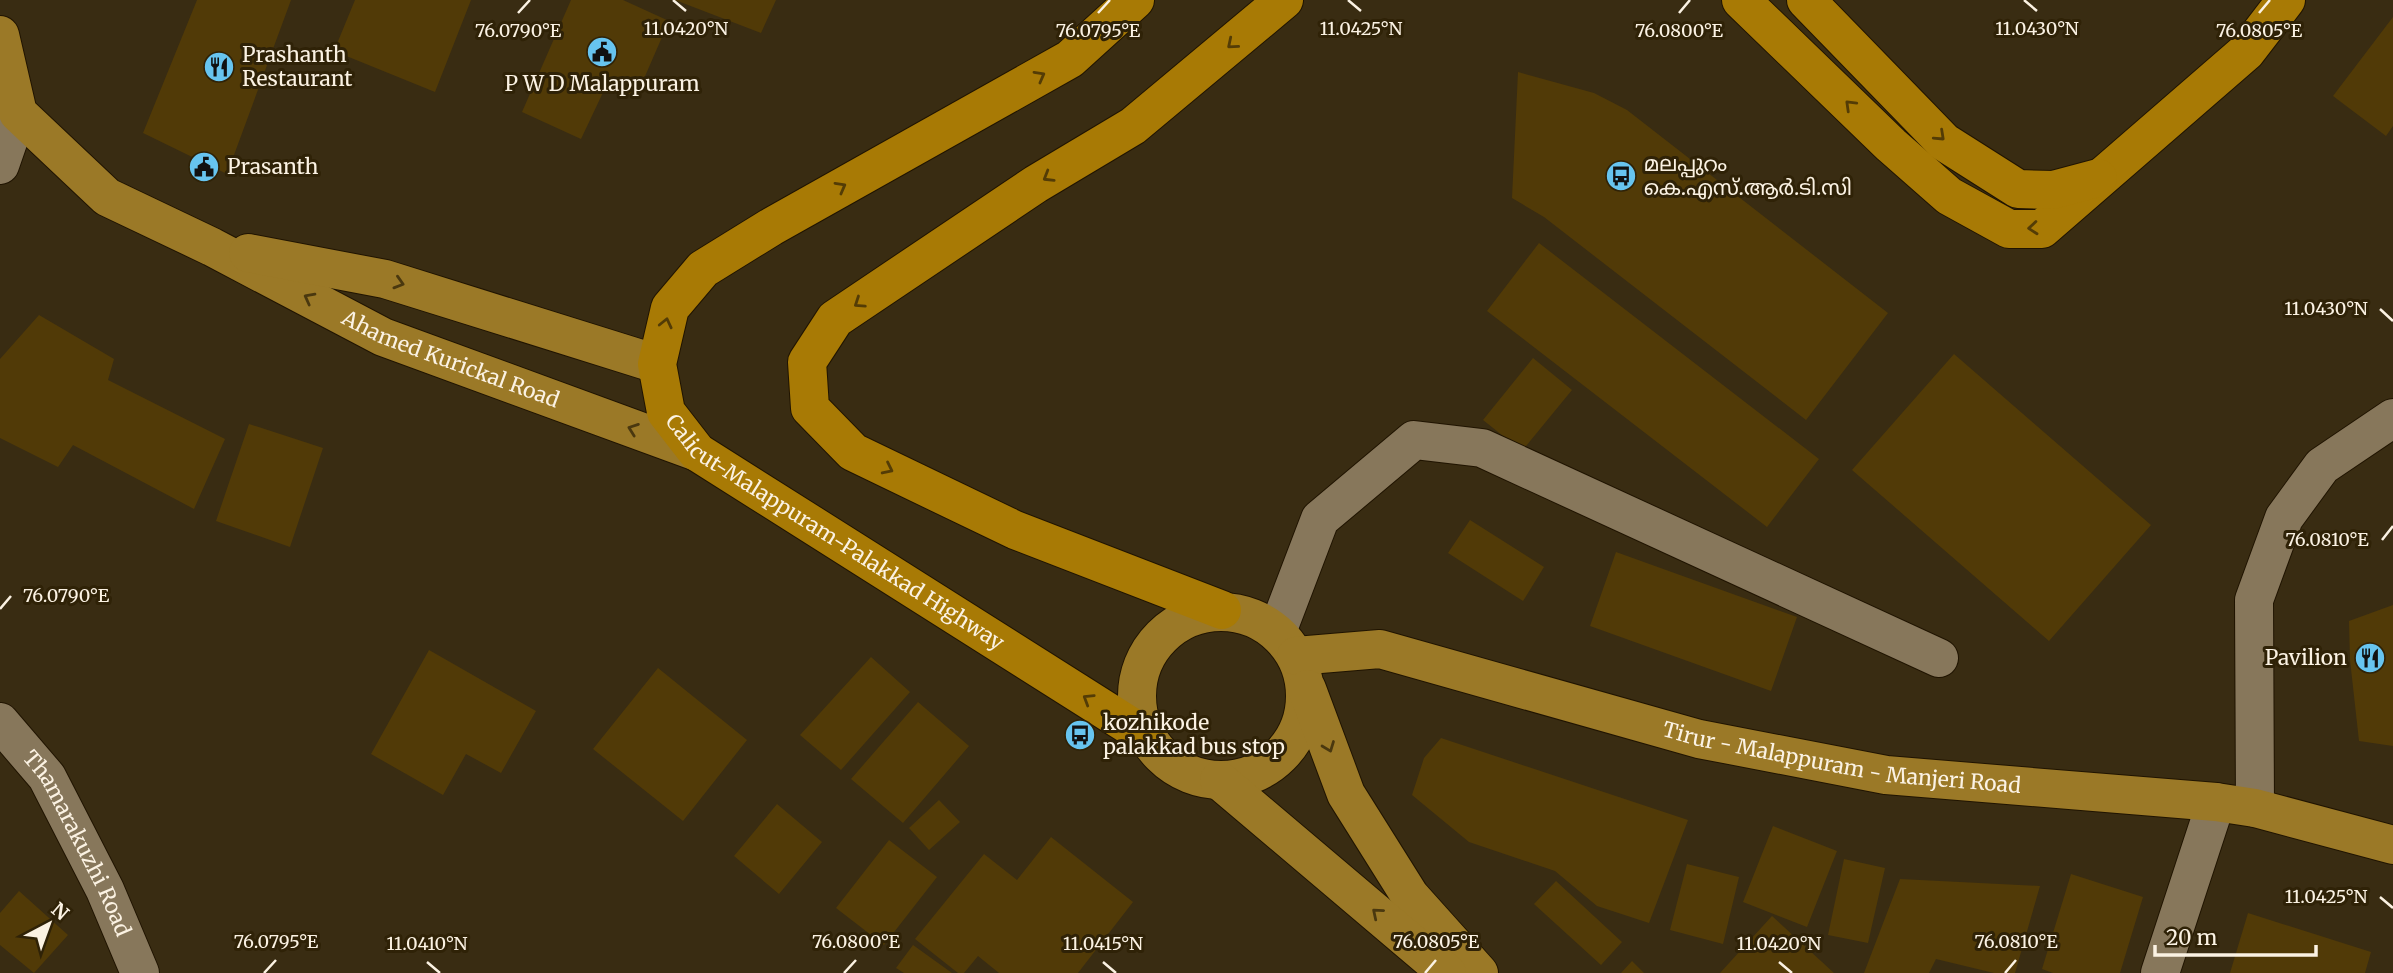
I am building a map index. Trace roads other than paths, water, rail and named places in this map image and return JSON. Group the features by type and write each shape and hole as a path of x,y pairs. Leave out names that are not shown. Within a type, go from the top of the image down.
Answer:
{"highway":[{"name":"Calicut-Malappuram-Palakkad Highway","path":"1135,0 1070,59 783,220 703,269 670,308 657,363 666,412 697,452 1146,736"},
{"path":"1222,610 1015,530 853,452 810,408 807,362 835,319 1036,184 1133,126 1284,0"},
{"path":"1741,0 1891,145 1949,196 2009,229 2042,229 2107,176 2246,52 2286,0"},
{"path":"1806,0 1944,142 2018,189 2053,190 2107,176"}],"main road":[{"path":"0,35 9,110"},
{"name":"Ahamed Kurickal Road","path":"9,110 107,197 212,247 383,337 697,452"},
{"name":"Ahamed Kurickal Road","path":"212,247 385,279 657,363"},
{"path":"1292,657 1304,708 1298,732 1284,753 1265,768 1243,778 1219,780 1189,775 1165,759 1146,736 1136,708 1137,679 1148,652 1167,630 1193,615 1222,610 1242,613 1292,657 1346,793 1410,896 1479,973"},
{"name":"Tirur - Malappuram - Manjeri Road","path":"1292,657 1380,649 1699,738 1886,775 2216,802 2255,808 2393,845"},
{"path":"1219,780 1447,973"}],"street":[{"path":"0,165 9,110"},
{"path":"2255,808 2253,600 2284,519 2322,466 2393,418"},
{"path":"1292,657 1320,519 1413,440 1482,448 1939,658"},
{"name":"Thamarakuzhi Road","path":"0,722 47,777 106,890 140,973"},
{"path":"2160,973 2216,802"}],"place":[{"name":"P W D Malappuram","path":"602,52"},
{"name":"Prashanth Restaurant","path":"219,67"},
{"name":"Prasanth","path":"204,167"},
{"name":"മലപ്പുറം കെ.എസ്.ആർ.ടി.സി","path":"1621,176"},
{"name":"Pavilion","path":"2370,658"},
{"name":"kozhikode palakkad bus stop","path":"1080,735"}]}
